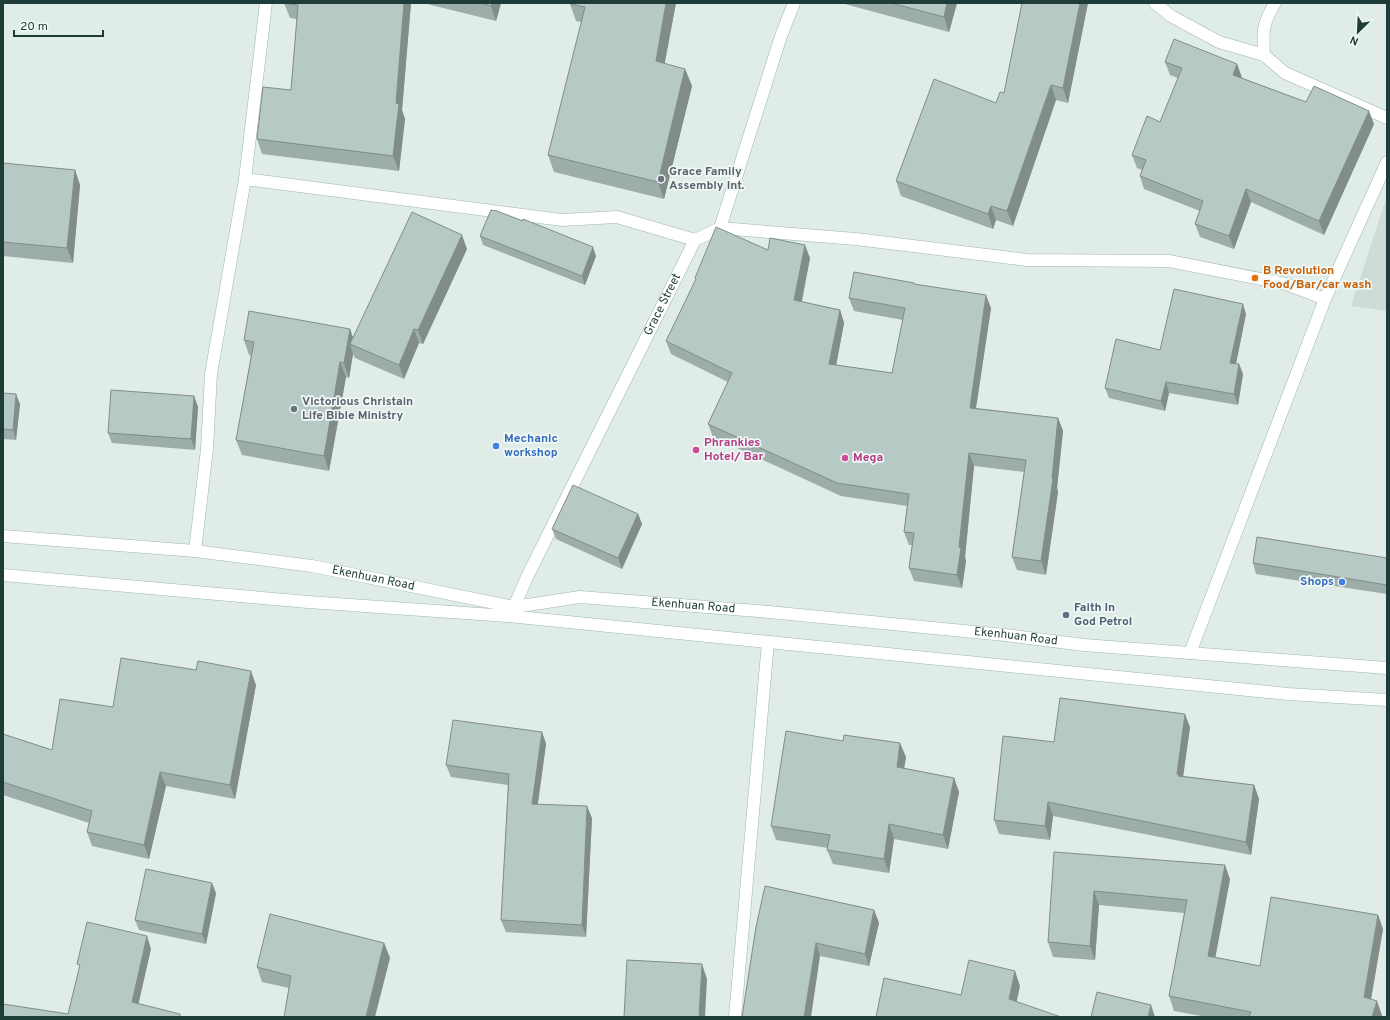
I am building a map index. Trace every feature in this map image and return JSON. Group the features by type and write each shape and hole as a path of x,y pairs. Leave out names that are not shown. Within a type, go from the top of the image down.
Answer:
{"street":[{"path":"195,551 207,449 211,374 245,179 266,3"},
{"path":"720,228 781,36 794,3"},
{"path":"1155,3 1171,16 1219,42 1264,55 1285,73 1387,118"},
{"path":"1264,55 1263,32 1267,17 1275,3"},
{"path":"1190,653 1325,299 1387,162"},
{"path":"245,179 562,220 617,217 695,240 720,228 856,239 1027,260 1169,261 1286,284 1325,299"},
{"name":"Grace Street","path":"514,607 527,577 695,240"},
{"name":"Ekenhuan Road","path":"3,536 195,551 312,566 514,607 580,597 769,612 1084,644 1387,668"},
{"name":"Ekenhuan Road","path":"3,574 301,601 508,616 1288,694 1387,700"},
{"path":"735,1017 768,642"}],"shaded area":[{"path":"1387,196 1387,311 1351,306"}],"building":[{"path":"284,3 404,3 396,103 399,104 393,156 257,139 263,87 291,90 298,5"},
{"path":"480,3 492,3 491,6"},
{"path":"570,3 666,3 656,61 685,69 658,182 548,155 585,7"},
{"path":"891,3 947,3 944,17"},
{"path":"1022,3 1080,3 1063,88 1051,85 1007,211 991,206 988,214 896,181 934,79 996,103 1000,92 1004,93"},
{"path":"1174,39 1237,64 1233,75 1306,102 1314,86 1369,111 1319,221 1246,189 1229,236 1195,224 1203,201 1140,176 1146,160 1132,155 1147,116 1160,122 1182,68 1165,62"},
{"path":"3,163 75,170 67,248 3,242"},
{"path":"491,210 523,221 523,219 593,247 582,276 480,236"},
{"path":"412,212 462,235 418,330 414,329 399,365 350,344"},
{"path":"716,227 768,250 770,238 805,245 794,300 840,310 829,364 892,373 905,308 849,298 854,272 914,284 986,295 970,408 1058,418 1053,479 1041,561 1012,557 1026,460 969,453 959,547 961,548 957,575 909,568 914,533 904,532 909,494 837,483 708,424 732,373 666,341 696,279 695,278"},
{"path":"1174,289 1243,304 1230,363 1239,364 1234,394 1166,382 1161,401 1105,388 1116,339 1160,350"},
{"path":"249,311 350,329 344,363 340,362 324,456 236,440 254,342 244,340"},
{"path":"111,390 194,396 191,439 108,433"},
{"path":"3,393 16,394 13,430 3,429"},
{"path":"573,485 638,514 618,558 552,529"},
{"path":"1257,537 1387,558 1387,585 1253,563"},
{"path":"121,658 196,670 198,661 251,671 230,785 160,772 144,845 87,832 92,811 3,782 3,734 52,750 60,699 113,707"},
{"path":"1060,698 1185,714 1177,774 1179,774 1178,776 1254,785 1246,842 1048,802 1045,826 994,820 1003,736 1054,742"},
{"path":"453,720 542,732 532,804 587,806 582,925 501,920 509,774 446,765"},
{"path":"786,731 843,741 844,735 900,743 897,767 954,778 943,835 889,824 884,859 827,850 830,835 771,826"},
{"path":"1054,852 1225,865 1208,956 1260,966 1271,897 1378,915 1364,997 1377,1001 1372,1017 1249,1017 1251,1012 1169,996 1187,900 1094,891 1090,946 1048,942"},
{"path":"146,869 212,883 202,934 135,920"},
{"path":"765,886 874,910 865,954 816,943 804,1017 742,1017 756,927"},
{"path":"270,914 384,943 366,1017 284,1017 291,976 257,967"},
{"path":"87,922 147,936 132,1002 180,1014 180,1017 3,1017 3,1004 68,1014 80,965 77,964"},
{"path":"627,960 702,964 699,1017 624,1017"},
{"path":"969,960 1015,971 1009,999 1061,1017 876,1017 884,978 961,995"},
{"path":"1097,992 1151,1005 1148,1017 1091,1017"}],"place":[{"name":"Grace Family Assembly Int.","path":"661,179"},
{"name":"B Revolution Food/Bar/car wash","path":"1255,278"},
{"name":"Victorious Christain Life Bible Ministry","path":"294,409"},
{"name":"Mechanic workshop","path":"496,446"},
{"name":"Phrankies Hotel/ Bar","path":"696,450"},
{"name":"Mega","path":"845,458"},
{"name":"Shops","path":"1342,582"},
{"name":"Faith In God Petrol","path":"1066,615"}]}
